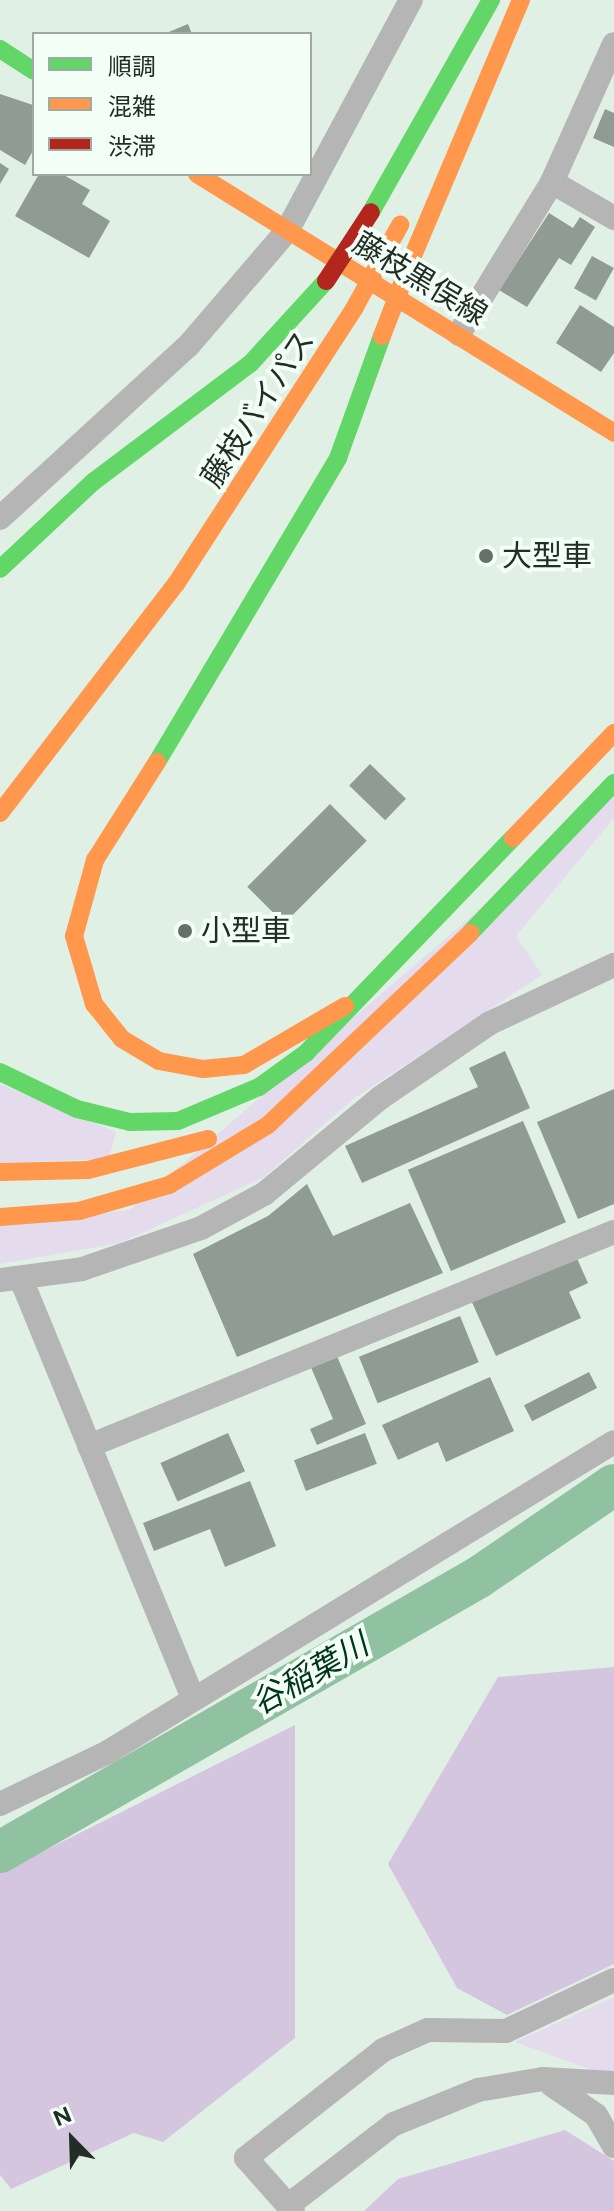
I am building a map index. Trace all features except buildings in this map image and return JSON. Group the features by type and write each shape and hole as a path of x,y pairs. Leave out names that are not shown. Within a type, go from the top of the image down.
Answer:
{"main road":[{"path":"0,569 93,482 251,363 326,281 371,212 491,0"},
{"path":"420,183 506,0"},
{"path":"345,1006 244,1065 203,1069 159,1061 122,1039 94,1004 74,936 95,860 246,623 338,458 412,258 521,0"},
{"path":"0,49 32,70"},
{"name":"藤枝黒俣線","path":"200,176 614,433"},
{"name":"藤枝バイパス","path":"0,813 176,584 355,307 403,218"},
{"path":"0,1072 77,1109 130,1122 178,1121 259,1087 306,1053 345,1006 506,839 614,733"},
{"path":"0,1217 79,1211 169,1185 223,1156 304,1093 370,1031 614,783"},
{"path":"370,1031 383,1006 487,902 505,868 506,839"},
{"path":"0,1172 88,1170 153,1158 229,1132 304,1093"}],"street":[{"path":"0,518 188,346 287,231 411,0"},
{"path":"459,334 552,182 614,44"},
{"path":"552,182 614,218"},
{"path":"193,1699 89,1446 10,1280 139,1253 201,1228 264,1194 380,1098 490,1023 614,965"},
{"path":"89,1446 614,1232"},
{"path":"0,1804 193,1699 614,1442"},
{"path":"614,1980 506,2031 428,2030 383,2050 246,2158 291,2207 394,2124 478,2090 543,2079 614,2083"},
{"path":"543,2079 596,2115 614,2146"}],"shaded area":[{"path":"614,794 614,818 516,936 542,975 353,1099 264,1177 120,1243 0,1264 0,1225 129,1210"},
{"path":"0,1084 116,1132 109,1159 0,1163"},
{"path":"614,1667 614,1964 507,2015 457,1988 388,1864 498,1677"},
{"path":"295,1725 295,2038 163,2142 134,2133 11,2189 0,2175 0,1873"},
{"path":"614,1997 614,2078 515,2042"},
{"path":"565,2130 614,2161 614,2211 364,2211 398,2179"}],"waterway":[{"name":"谷稲葉川","path":"0,1852 479,1577 614,1485"}],"traffic: fast":[{"path":"371,212 491,0"},
{"path":"0,49 32,70"},
{"path":"0,569 93,482 251,363 326,281"},
{"path":"157,762 338,458 382,336"},
{"path":"470,933 614,783"},
{"path":"0,1072 77,1109 130,1122 178,1121 259,1087 306,1053 513,838"}],"traffic: slow":[{"path":"412,258 521,0"},
{"path":"200,176 614,433"},
{"path":"355,307 400,225"},
{"path":"382,336 412,258"},
{"path":"0,813 176,584 355,307"},
{"path":"513,838 614,733"},
{"path":"157,762 95,860 74,936 94,1004 122,1039 159,1061 203,1069 244,1065 345,1006"},
{"path":"0,1217 79,1211 169,1185 268,1125 470,933"},
{"path":"0,1172 88,1170 208,1139"}],"traffic: jam":[{"path":"326,281 371,212"}],"place":[{"name":"大型車","path":"486,556"},
{"name":"小型車","path":"185,931"}]}
